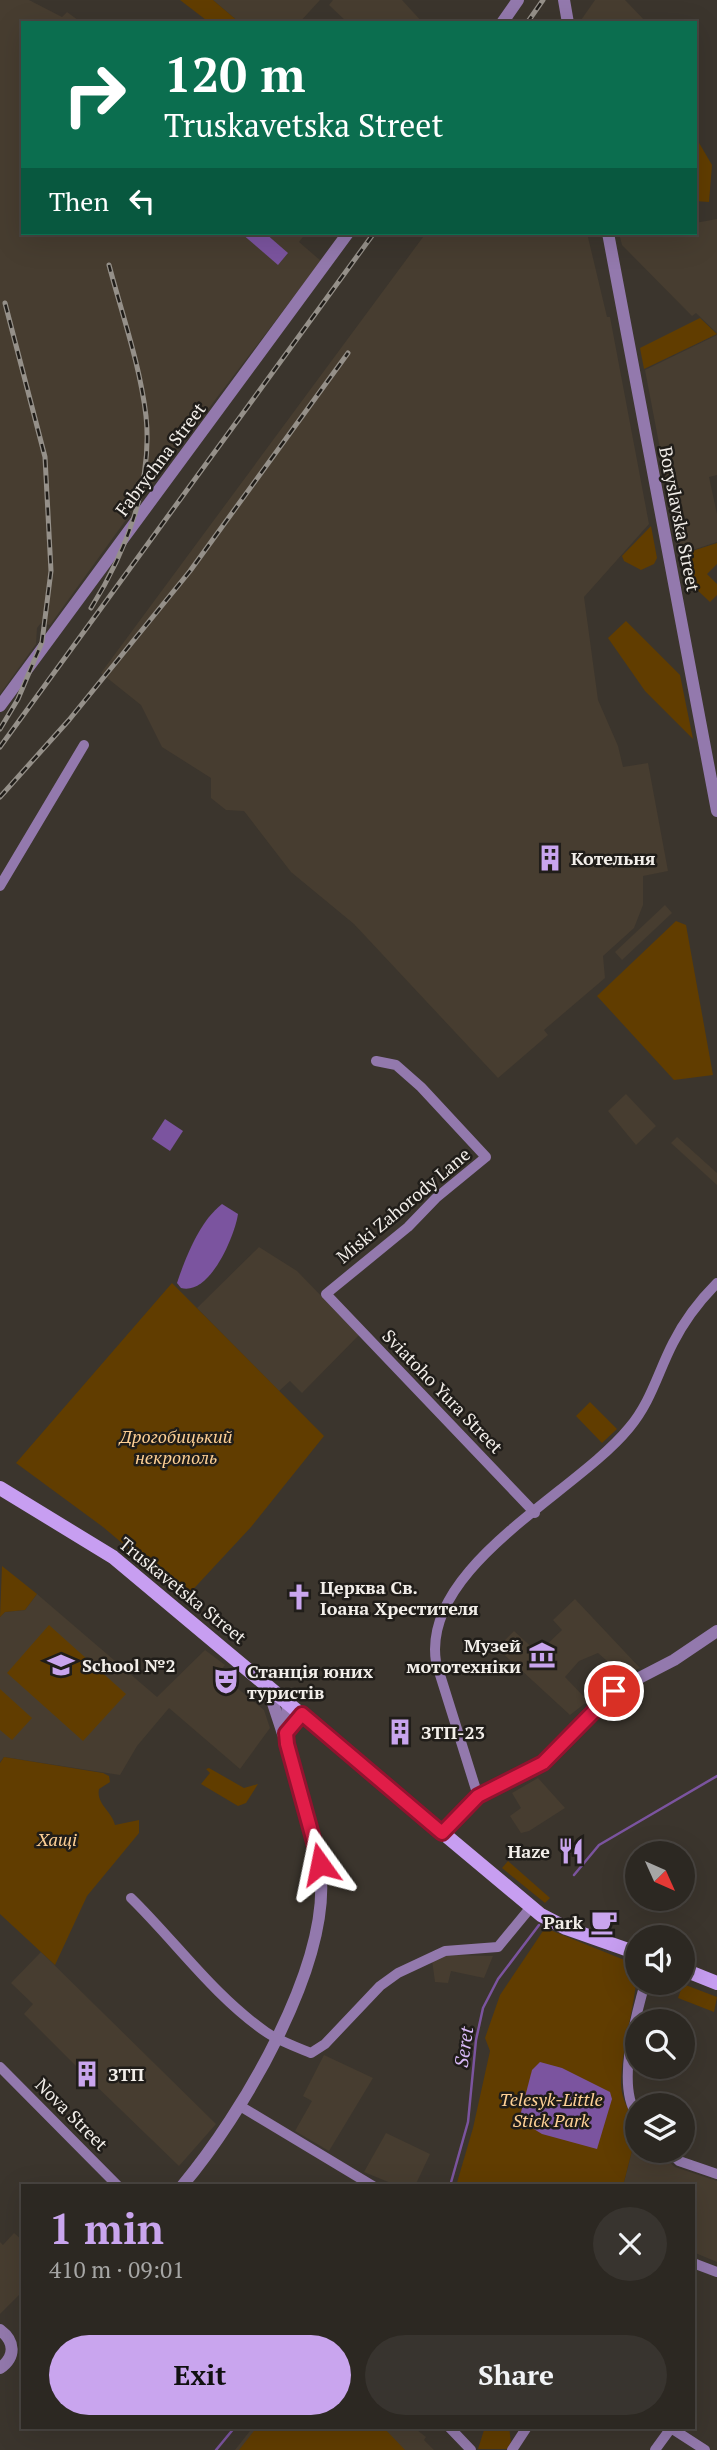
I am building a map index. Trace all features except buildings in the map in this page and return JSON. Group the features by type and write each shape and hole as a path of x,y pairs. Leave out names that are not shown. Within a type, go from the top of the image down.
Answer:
{"main road":[{"name":"Truskavetska Street","path":"0,1488 102,1549 541,1914 625,1948"},
{"path":"695,1974 717,1983"}],"street":[{"path":"503,21 518,0"},
{"path":"564,0 568,21"},
{"name":"Fabrychna Street","path":"0,706 347,235"},
{"name":"Boryslavska Street","path":"608,235 717,811"},
{"path":"0,886 84,745"},
{"name":"Miski Zahorody Lane","path":"326,1294 408,1227 436,1198 486,1157 421,1087 396,1065 376,1061"},
{"path":"478,1796 436,1662 435,1632 446,1604 466,1577 534,1513 605,1454 631,1426 652,1394 679,1333 717,1283"},
{"name":"Sviatoho Yura Street","path":"326,1294 534,1513"},
{"path":"442,1833 478,1796 533,1770 614,1691 674,1660 717,1631"},
{"path":"183,2184 240,2106 276,2038 312,1945 322,1896 314,1834 267,1684"},
{"path":"286,1738 288,1702"},
{"path":"286,1738 302,1714"},
{"path":"131,1898 217,1991 276,2038 311,2053 325,2043 380,1986 398,1973 445,1951 498,1947 541,1914"},
{"path":"628,2093 634,2026 642,1995"},
{"name":"Nova Street","path":"0,2067 116,2184"},
{"path":"240,2106 370,2184"},
{"path":"685,2163 717,2174"},
{"path":"695,2264 717,2272"},
{"path":"0,2330 21,2336"},
{"path":"0,2330 8,2337 12,2348 2,2367"},
{"path":"2,2367 21,2353"},
{"path":"451,2429 471,2450"},
{"path":"512,2450 526,2429"},
{"path":"655,2450 670,2429"},
{"path":"673,2429 705,2450"}],"shaded area":[{"path":"0,0 29,0 62,17 67,12 79,21 21,21 21,235 304,235 299,242 321,261 177,450 167,446 156,457 162,472 144,494 133,492 128,517 50,625 41,623 37,628 36,644 0,694"},
{"path":"213,0 320,0 301,21 238,21"},
{"path":"333,0 402,0 421,21 346,21 329,5"},
{"path":"595,0 625,0 645,21 580,21"},
{"path":"717,219 717,333 696,313 692,316 622,245 620,235 697,235 697,223"},
{"path":"243,235 267,235 288,253 278,265"},
{"path":"425,235 587,235 607,317 610,317 649,524 584,597 598,700 618,746 623,767 648,763 668,871 643,876 643,905 634,928 603,956 605,978 544,1030 548,1035 498,1078 354,924 291,872 244,811 226,810 211,798 211,778 162,747 141,705 101,673"},
{"path":"717,335 717,475 709,477 717,514 717,542 680,554 645,370"},
{"path":"665,905 672,913 622,960 615,952"},
{"path":"626,1094 656,1126 636,1145 608,1111"},
{"path":"165,1119 183,1131 170,1151 152,1139"},
{"path":"677,1137 717,1173 717,1185 671,1143"},
{"path":"222,1204 238,1214 226,1249 211,1274 202,1283 192,1288 181,1288 177,1283 195,1240 207,1220"},
{"path":"259,1247 297,1271 359,1335 302,1393 290,1381 279,1391 197,1308"},
{"name":"School №2","path":"37,1594 157,1697 205,1650 225,1665 219,1673 264,1710 270,1728 240,1769 169,1708 137,1746 120,1775 4,1757 0,1762 0,1617 5,1612 25,1610"},
{"path":"575,1599 640,1668 623,1675 598,1653 579,1661 565,1677 588,1701 570,1715 497,1648 514,1631 538,1653 562,1630 553,1620"},
{"path":"538,1778 565,1808 529,1831 521,1833 510,1816 521,1808 512,1793"},
{"path":"41,1952 216,2124 179,2166 89,2079 86,2082 79,2076 82,2072 24,2014 33,2004 11,1983"},
{"path":"446,1955 493,1956 484,1978 451,1971 448,1983 435,1982 432,1960"},
{"path":"324,2055 373,2078 329,2151 295,2131 312,2101 303,2096"},
{"path":"540,2062 562,2068 610,2092 612,2099 597,2149 542,2134 519,2120 532,2070"},
{"path":"386,2133 430,2154 416,2184 393,2184 364,2172"},
{"path":"629,2163 670,2163 675,2167 717,2181 717,2262 695,2253 695,2184 624,2184"},
{"path":"14,2233 21,2239 21,2293 0,2314 0,2242 3,2245"},
{"path":"251,2429 416,2429 426,2437 424,2440 434,2450 235,2450"}],"green space":[{"path":"180,0 213,0 238,21 207,21"},
{"path":"697,139 712,165 709,202 697,201"},
{"path":"700,318 717,334 644,369 640,348"},
{"path":"651,526 657,558 654,564 641,570 624,561 622,556"},
{"path":"717,543 717,564 707,574 717,584 717,595 710,602 694,587 687,595 680,555"},
{"path":"626,621 680,675 693,739 645,691 608,638"},
{"path":"676,921 686,925 713,1075 674,1080 597,996"},
{"name":"Дрогобицький некрополь","path":"172,1283 324,1436 251,1527 186,1597 103,1527 16,1463"},
{"path":"590,1402 617,1429 602,1443 576,1416"},
{"path":"2,1566 37,1594 25,1610 5,1612 0,1617"},
{"path":"49,1625 126,1694 83,1741 7,1673"},
{"path":"0,1689 32,1718 12,1740 0,1730"},
{"name":"Хащі","path":"4,1757 103,1773 109,1776 110,1782 99,1789 100,1799 115,1825 139,1820 139,1833 87,1896 55,1965 0,1914 0,1763"},
{"path":"209,1768 244,1788 258,1784 246,1803 238,1806 201,1784 210,1773 206,1769"},
{"path":"508,1861 550,1898 545,1903 502,1868"},
{"name":"Telesyk-Little Stick Park","path":"545,1928 625,1960 625,1995 635,1995 632,2009 625,2009 621,2082 625,2102 625,2163 629,2163 624,2184 457,2184 473,2128 490,2051 485,2038 500,1995"},
{"path":"695,1989 717,1997 714,2012 678,1998 679,1995 695,1995"},
{"path":"255,2429 385,2429 405,2450 239,2450"},
{"path":"484,2429 509,2429 511,2442 507,2449 478,2449"}],"waterway":[{"name":"Seret","path":"574,1875 599,1845 717,1776"},
{"name":"Seret","path":"451,2184 468,2122 476,2040 483,2008 498,1979 539,1925"},
{"name":"Seret","path":"216,2450 233,2429"}],"railway":[{"path":"528,21 543,0"},
{"path":"0,747 373,235"},
{"path":"91,608 126,540 141,491 147,441 140,378 109,265"},
{"path":"0,729 18,699 42,642 51,571 45,457 5,303"},
{"path":"0,797 69,720 190,571 348,353"}],"place":[{"name":"Котельня","path":"550,858"},
{"name":"Церква Св. Іоана Хрестителя","path":"299,1597"},
{"name":"Музей мототехніки","path":"542,1655"},
{"name":"School №2","path":"61,1665"},
{"name":"Станція юних туристів","path":"226,1681"},
{"name":"ЗТП-23","path":"400,1732"},
{"name":"Haze","path":"571,1851"},
{"name":"Park","path":"604,1922"},
{"name":"ЗТП","path":"87,2074"}],"route":[{"path":"320,1864 314,1834 287,1744 286,1733 302,1714 442,1833 478,1796 543,1763 614,1691"}]}
